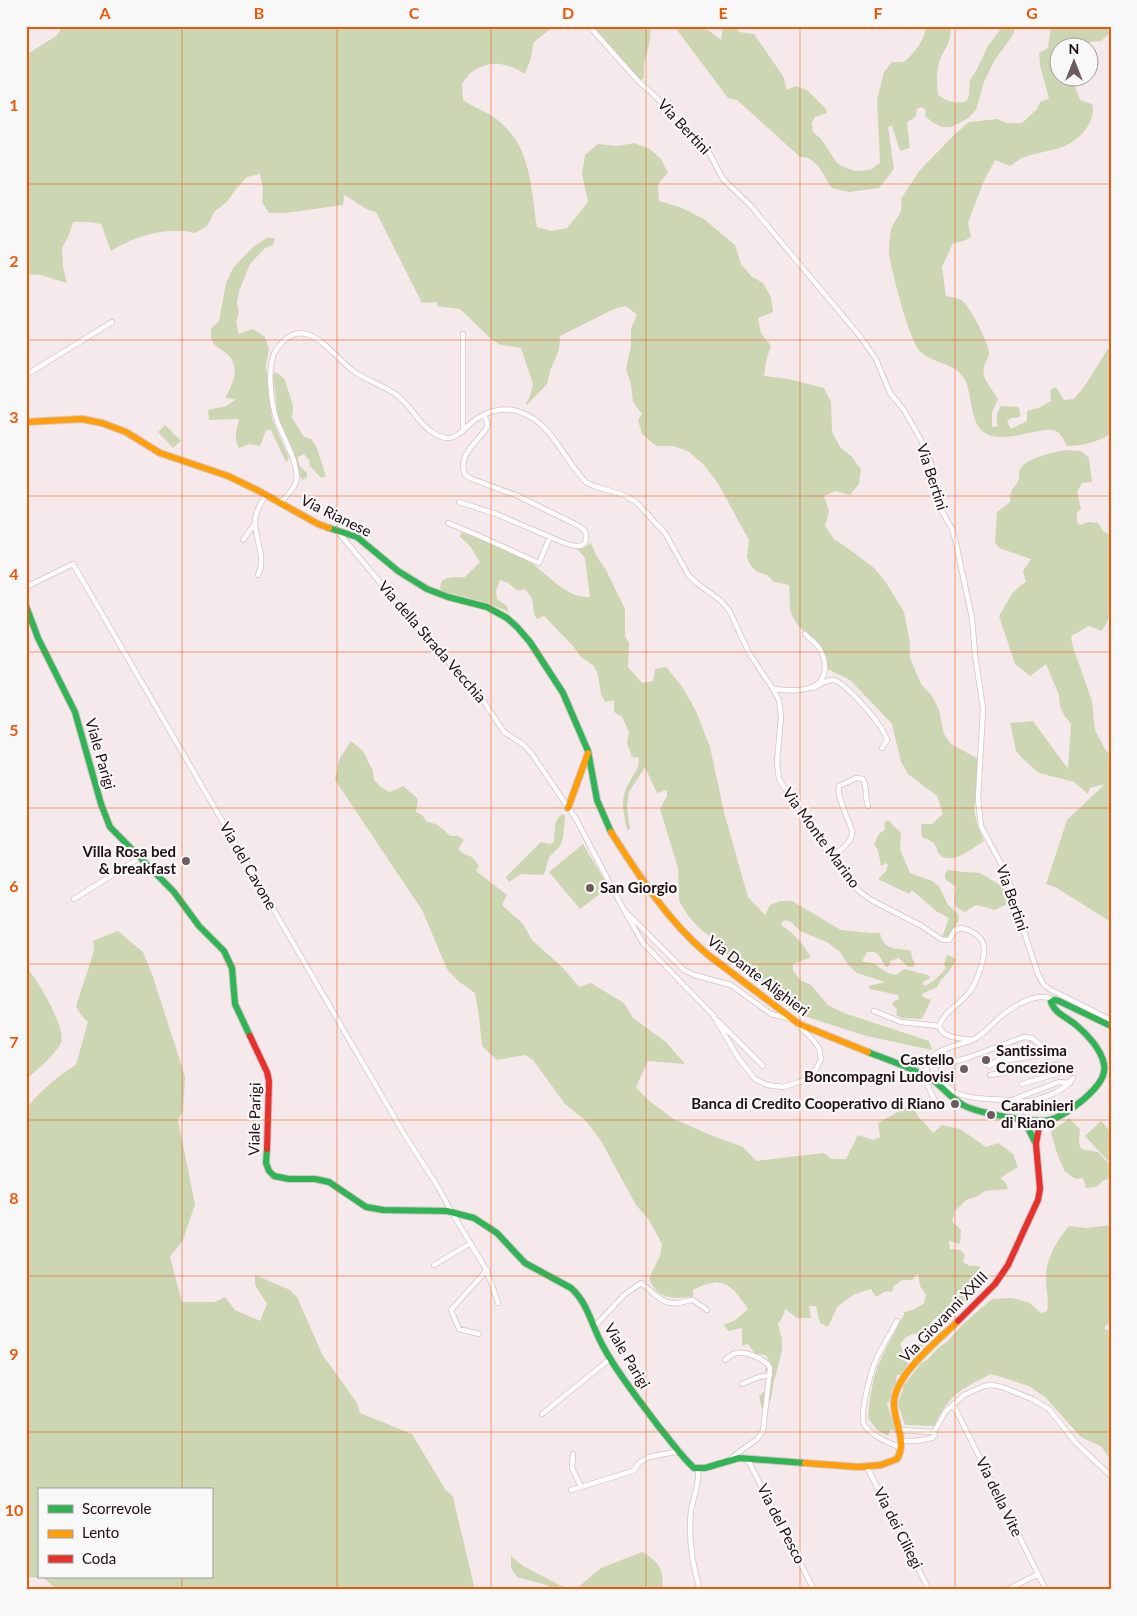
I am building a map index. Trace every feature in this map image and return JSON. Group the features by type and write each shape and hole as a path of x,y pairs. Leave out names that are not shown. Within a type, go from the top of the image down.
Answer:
{"street":[{"name":"Via Bertini","path":"589,26 639,82 707,149 723,179 750,205 859,335 876,359 890,393 904,410 919,436 932,466 938,504 952,529 955,539 971,613 983,709 978,799 980,826 1008,877 1016,908 1042,983 1051,990 1111,1020"},
{"path":"26,375 112,322"},
{"name":"Via Monte Marino","path":"280,503 294,487 296,478 293,460 276,416 270,374 272,357 275,351 285,340 292,336 305,334 320,340 356,372 397,395 427,428 437,435 450,438 484,415 506,408 517,410 529,416 544,428 587,483 624,495 640,506 665,533 689,576 728,608 749,653 774,689 779,700 781,708 777,762 779,779 807,824 850,882 864,895 918,924 941,939 949,940 954,930 961,928 976,934 982,941 983,956 972,988 944,1016 939,1026"},
{"path":"463,334 463,431"},
{"path":"459,502 496,514 570,545 577,546 583,544 586,536 585,530 579,526 518,496 470,479 464,474 463,464 466,453 487,427 484,415"},
{"name":"Via Rianese","path":"26,422 75,418 102,423 131,435 160,453 212,470 245,484 320,525 338,530 362,541 398,572 423,587 444,596 487,607 503,616 513,623 530,642 555,679 575,719 588,751"},
{"path":"243,540 255,522 258,509 266,495"},
{"path":"255,522 262,561 258,575"},
{"path":"448,523 477,534 539,563 550,537"},
{"name":"Via della Strada Vecchia","path":"338,530 442,656 474,686 503,731 530,752 576,819 624,910 684,970 694,975 731,985 771,1014 791,1019"},
{"name":"Via del Cavone","path":"26,587 72,564 404,1134 451,1211"},
{"name":"Viale Parigi","path":"26,606 38,638 75,712 108,824 114,833 141,857 172,890 199,926 221,947 231,963 235,1004 267,1072 269,1081 266,1163 271,1174 281,1179 328,1181 358,1203 373,1209 451,1211 467,1215 489,1226 527,1265 560,1280 569,1286 582,1300 610,1359 636,1397 692,1466 698,1469"},
{"path":"805,634 817,645 825,663 825,671 822,678 812,688"},
{"path":"774,689 798,690 812,688 832,680 837,682 861,703 883,730 886,740 882,748"},
{"path":"568,808 588,751"},
{"name":"Via Dante Alighieri","path":"588,751 596,797 609,829 650,892 699,947 791,1019 810,1030 923,1075 949,1090 964,1106 971,1109 1040,1121"},
{"path":"832,857 846,845 852,836 851,826 839,794 840,786 856,778 863,779 868,806"},
{"path":"74,899 141,857"},
{"path":"624,910 643,943 763,1066"},
{"path":"935,1082 927,1071 929,1061 942,1051 972,1040 1018,1005 1040,998 1050,998 1080,1010 1111,1026"},
{"path":"1040,1121 1056,1117 1078,1103 1099,1083 1104,1072 1102,1060 1096,1048 1081,1030 1053,1007 1050,1002 1054,1000"},
{"path":"874,1011 901,1022 939,1026 945,1035 972,1040"},
{"path":"713,1015 739,1059 751,1075 762,1084 775,1087 785,1087 803,1081 814,1072 821,1060 817,1044 791,1019"},
{"path":"1031,1045 990,1065 1039,1055 1045,1050 1033,1038 1025,1037 946,1064 942,1067 940,1073 949,1090 978,1098 1024,1102 1059,1090 1070,1083 1073,1078"},
{"path":"990,1075 1060,1065 1062,1072 1022,1084"},
{"path":"923,1075 934,1099"},
{"path":"1011,1100 1059,1082 1070,1083"},
{"name":"Via Giovanni XXIII","path":"1023,1118 1036,1144"},
{"name":"Via Giovanni XXIII","path":"901,1445 895,1414 895,1399 906,1373 993,1287 1008,1265 1039,1197 1040,1186 1036,1144 1040,1121"},
{"path":"451,1211 487,1270 498,1302"},
{"path":"434,1265 471,1243"},
{"path":"480,1334 460,1330 450,1310 487,1270"},
{"path":"594,1327 624,1294 641,1283 660,1299 667,1302 677,1303 693,1300 708,1310"},
{"path":"897,1321 873,1368 864,1408 863,1420 866,1427 873,1433 901,1445 930,1439 935,1435 934,1432 943,1415 953,1404 968,1393 988,1385 1002,1387 1020,1393 1049,1410 1076,1443 1111,1476"},
{"path":"725,1360 739,1353 755,1357 770,1365 764,1428 759,1438 730,1459"},
{"path":"542,1414 610,1359"},
{"path":"742,1384 770,1375"},
{"name":"Via della Vite","path":"953,1404 1046,1590"},
{"path":"899,1430 934,1432"},
{"path":"700,1590 692,1560 690,1532 691,1511 698,1480 698,1469 730,1459 747,1458 867,1467 896,1460 900,1456 901,1445"},
{"path":"571,1490 633,1472 640,1462 650,1457 680,1451"},
{"path":"573,1454 572,1468 581,1487"},
{"name":"Via del Pesco","path":"747,1458 814,1590"},
{"name":"Via dei Ciliegi","path":"867,1467 928,1590"},
{"path":"1007,1590 1038,1574"}],"green space":[{"path":"63,26 554,26 534,42 525,74 506,65 485,65 471,73 462,84 463,100 491,115 504,126 522,151 530,180 537,227 552,231 567,228 588,202 582,174 585,155 598,144 617,146 634,143 650,149 661,159 668,173 658,184 659,201 680,207 704,219 735,245 741,264 751,276 763,283 771,297 773,312 758,318 761,333 771,346 764,376 789,379 824,388 831,402 832,432 840,447 852,457 861,469 859,484 850,495 836,491 824,496 829,511 825,526 834,539 874,568 885,581 904,612 910,643 910,658 921,684 932,696 939,710 944,734 951,744 979,761 974,810 984,841 962,855 949,858 943,857 938,853 931,841 922,837 921,824 932,824 943,814 937,796 908,774 901,762 892,724 850,680 828,669 825,653 798,626 792,615 789,585 774,582 767,575 757,572 751,566 747,557 749,540 717,482 703,464 688,451 673,446 656,446 642,434 638,420 642,414 633,402 631,384 626,369 631,346 631,328 637,315 626,306 614,309 560,336 559,350 547,384 527,405 533,384 521,348 501,345 491,339 460,309 437,306 437,302 422,303 376,212 363,207 344,195 343,205 285,213 269,213 262,202 263,189 260,174 247,177 227,202 215,211 207,226 195,233 174,231 152,234 130,241 111,251 101,224 73,222 62,248 63,267 67,283 40,275 26,274 26,55 56,36"},
{"path":"593,26 603,26 608,29 612,26 651,26 650,40 644,64 644,78 640,81"},
{"path":"674,26 706,26 707,29 721,40 723,26 738,26 739,32 754,34 783,76 787,90 795,86 807,90 826,109 827,113 815,117 812,123 813,132 821,139 837,163 855,171 870,170 880,163 877,100 884,72 892,62 904,62 912,55 921,42 926,26 951,26 949,42 938,67 938,95 948,101 959,103 967,101 970,80 988,46 1003,26 1015,27 1013,35 994,61 984,82 976,110 967,119 951,127 942,127 925,116 926,110 922,107 917,109 916,116 907,123 910,148 900,151 892,126 888,127 894,169 879,188 849,192 832,188 815,163 800,157 737,100 728,98"},
{"path":"1051,26 1111,26 1111,32 1101,41 1100,38 1050,38 1050,88 1076,88 1080,100 1092,104 1093,110 1090,123 1076,139 1065,146 1027,156 1010,166 995,160 983,183 968,223 971,237 964,241 953,243 942,267 946,296 959,299 965,303 986,342 989,354 985,364 984,376 998,399 992,412 992,427 998,426 997,416 1001,406 1018,407 1020,411 1020,417 1011,418 1007,421 1011,429 1027,421 1027,411 1051,401 1050,390 1056,387 1064,400 1074,399 1084,387 1111,344 1111,434 1090,443 1073,446 1067,446 1060,434 1051,430 1006,437 989,435 982,431 974,418 964,378 949,366 924,355 915,343 901,303 889,253 891,230 900,213 901,199 920,170 955,134 969,122 997,119 1007,123 1022,123 1037,109 1041,101 1049,99 1040,65 1039,53 1048,48"},
{"path":"267,238 275,238 273,245 265,248 250,264 239,291 237,303 239,313 236,322 239,334 253,329 265,337 269,349 266,366 272,419 289,458 286,462 271,430 266,430 260,446 250,444 239,448 236,438 239,419 209,420 208,410 226,406 236,399 225,398 233,382 234,364 227,354 211,340 211,329 219,321 226,283 233,268 253,247"},
{"path":"275,372 285,380 293,406 292,418 304,437 311,439 317,448 326,476 321,478 310,466 309,460 304,454 298,457 298,462 307,473 307,477 303,480 299,475 292,451 278,417 273,376"},
{"path":"165,425 181,441 173,448 158,432"},
{"path":"1066,450 1081,451 1089,458 1092,482 1082,483 1077,492 1081,509 1077,513 1077,522 1080,525 1088,522 1098,523 1104,532 1111,535 1111,615 1102,631 1089,626 1071,636 1092,701 1095,730 1105,749 1111,755 1111,922 1055,887 1046,884 1067,820 1104,785 1090,788 1088,794 1074,782 1039,773 1016,751 1010,723 1033,721 1068,769 1071,724 1060,706 1059,695 1046,664 1030,676 1015,664 999,616 1013,593 1026,582 1023,571 1031,559 999,548 995,542 997,512 1010,502 1012,490 1018,482 1019,472 1027,462 1040,456"},
{"path":"461,532 523,558 566,590 582,597 590,597 585,558 577,549 591,543 625,609 625,636 629,643 628,667 642,683 653,681 655,669 666,667 681,685 695,709 710,747 725,816 748,897 765,915 770,905 780,901 792,901 841,930 880,933 884,943 891,948 911,951 915,963 913,967 908,967 899,958 890,961 889,966 886,967 875,952 867,952 862,961 874,963 888,973 895,975 905,969 930,976 929,979 923,982 925,986 935,980 946,968 944,965 947,955 956,959 937,987 922,994 923,997 931,1000 922,1019 902,1018 896,1015 897,1009 892,1004 899,999 898,995 870,989 868,986 885,982 857,973 849,966 840,952 827,942 800,931 791,922 786,920 781,925 798,939 811,957 793,964 793,970 800,980 811,985 828,1005 844,1013 929,1041 932,1050 866,1036 795,1013 729,958 720,944 699,928 679,901 678,868 660,809 667,796 667,790 657,793 645,767 629,792 627,808 630,828 629,830 627,829 623,799 626,788 637,769 639,758 632,757 627,743 629,732 622,717 614,712 614,700 605,702 601,694 598,675 594,666 581,657 544,616 537,619 532,600 525,589 518,591 508,583 500,580 496,591 497,599 506,605 509,612 488,603 441,591 440,586 444,579 465,577 480,562 470,546 460,537"},
{"path":"351,741 363,751 373,771 374,780 382,788 390,792 403,786 418,799 416,812 422,815 427,822 437,825 450,836 458,836 464,840 458,849 472,857 479,866 476,871 507,895 502,905 523,924 532,940 562,967 579,987 591,983 624,1003 633,1018 666,1042 685,1064 648,1061 636,1087 647,1099 672,1118 743,1147 756,1161 824,1153 831,1159 846,1159 858,1135 873,1140 880,1137 878,1123 912,1104 918,1116 933,1133 942,1125 960,1129 986,1147 998,1143 1013,1154 1018,1167 1000,1178 1006,1183 1008,1189 985,1191 978,1196 966,1200 955,1211 952,1221 961,1230 960,1244 949,1241 950,1249 960,1250 965,1255 963,1262 970,1266 980,1266 978,1282 971,1296 950,1319 940,1315 933,1320 931,1326 937,1329 914,1355 911,1352 923,1338 914,1333 905,1338 900,1344 908,1364 901,1375 897,1375 896,1383 891,1392 892,1396 887,1404 896,1432 891,1429 888,1436 877,1430 868,1418 870,1399 877,1368 905,1312 915,1309 924,1303 926,1295 920,1286 918,1273 912,1280 902,1280 894,1286 892,1292 886,1291 876,1297 871,1289 853,1295 837,1307 828,1327 820,1323 816,1306 809,1306 811,1318 797,1318 785,1309 778,1324 782,1339 782,1351 772,1395 768,1406 762,1409 759,1396 765,1391 768,1384 765,1369 770,1363 766,1355 755,1354 748,1344 742,1346 742,1328 729,1331 723,1325 734,1321 748,1309 741,1299 728,1286 718,1282 693,1290 693,1297 672,1297 656,1291 649,1278 660,1256 662,1244 649,1220 636,1205 601,1141 586,1121 565,1104 533,1060 525,1055 497,1060 482,1046 475,993 458,981 447,969 422,910 335,780 339,760"},
{"path":"563,814 565,816 562,841 549,858 543,875 521,874 509,882 506,877 541,842 553,843 557,820"},
{"path":"889,821 901,833 900,849 910,873 932,881 939,886 948,905 958,914 959,919 948,939 942,937 949,918 936,911 912,890 909,894 878,879 886,871 888,865 886,863 881,866 878,850 874,845 879,834 885,830 884,823"},
{"path":"583,844 609,887 580,909 549,872"},
{"path":"948,870 980,873 1000,885 1010,895 1009,903 995,910 976,905 965,912 954,903 956,887 945,879 945,874"},
{"path":"118,931 143,952 152,974 185,1078 183,1111 178,1120 195,1204 183,1240 170,1257 182,1302 215,1302 225,1297 235,1310 260,1321 267,1304 255,1285 255,1275 290,1290 297,1297 322,1354 357,1403 360,1413 412,1434 445,1489 453,1497 475,1590 57,1590 44,1578 212,1578 212,1488 38,1488 38,1578 26,1577 26,1110 49,1085 76,1065 88,1022 76,1006 94,951 93,941"},
{"path":"26,967 50,1004 62,1036 61,1043 55,1052 26,1079"},
{"path":"1069,1118 1080,1129 1079,1143 1081,1149 1098,1152 1111,1166 1111,1179 1104,1180 1096,1187 1086,1188 1083,1178 1076,1179 1065,1172 1058,1156 1051,1133"},
{"path":"1101,1121 1111,1132 1110,1163 1085,1136"},
{"path":"1111,1225 1111,1321 1104,1328 1111,1333 1111,1453 1108,1457 1102,1447 1081,1437 1046,1398 1029,1386 991,1374 956,1394 945,1407 934,1426 905,1425 898,1404 904,1385 921,1363 947,1342 962,1325 992,1299 1012,1298 1030,1303 1041,1313 1047,1311 1047,1265 1056,1244 1069,1226 1087,1228"},
{"path":"642,1552 657,1563 661,1571 663,1590 575,1590 601,1568"},
{"path":"511,1556 523,1566 569,1590 556,1590 546,1585 517,1577 511,1568"}],"traffic: fast":[{"path":"329,528 357,537 398,571 427,589 448,597 487,607 507,618 517,627 530,642 563,693 588,751 597,800 611,832"},
{"path":"26,606 38,638 75,712 101,804 110,827 174,892 199,926 224,951 232,968 235,1004 250,1036"},
{"path":"868,1052 928,1077 958,1102 970,1108 1018,1119 1041,1121 1059,1117 1088,1096 1101,1079 1104,1069 1100,1053 1093,1042 1076,1025 1058,1012 1051,1002 1054,1000 1059,1001 1111,1026"},
{"path":"1023,1118 1036,1144"},
{"path":"267,1149 266,1163 269,1171 274,1176 329,1182 366,1207 383,1210 447,1211 474,1218 497,1233 525,1263 571,1288 582,1301 600,1340 623,1378 659,1427 694,1468 705,1468 739,1458 805,1463"}],"traffic: slow":[{"path":"26,422 82,419 102,423 126,432 160,453 228,476 329,528"},
{"path":"568,808 588,753"},
{"path":"611,832 666,912 707,954 799,1024 868,1052"},
{"path":"805,1463 859,1467 881,1465 897,1459 901,1445 894,1409 897,1391 902,1380 919,1358 958,1321"}],"traffic: jam":[{"path":"250,1036 267,1072 269,1081 267,1149"},
{"path":"958,1321 995,1284 1008,1265 1038,1200 1040,1189 1036,1144 1040,1121"}],"place":[{"name":"Villa Rosa bed & breakfast","path":"186,861"},
{"name":"San Giorgio","path":"590,888"},
{"name":"Santissima Concezione","path":"986,1060"},
{"name":"Castello Boncompagni Ludovisi","path":"964,1069"},
{"name":"Banca di Credito Cooperativo di Riano","path":"955,1104"},
{"name":"Carabinieri di Riano","path":"991,1115"}]}
